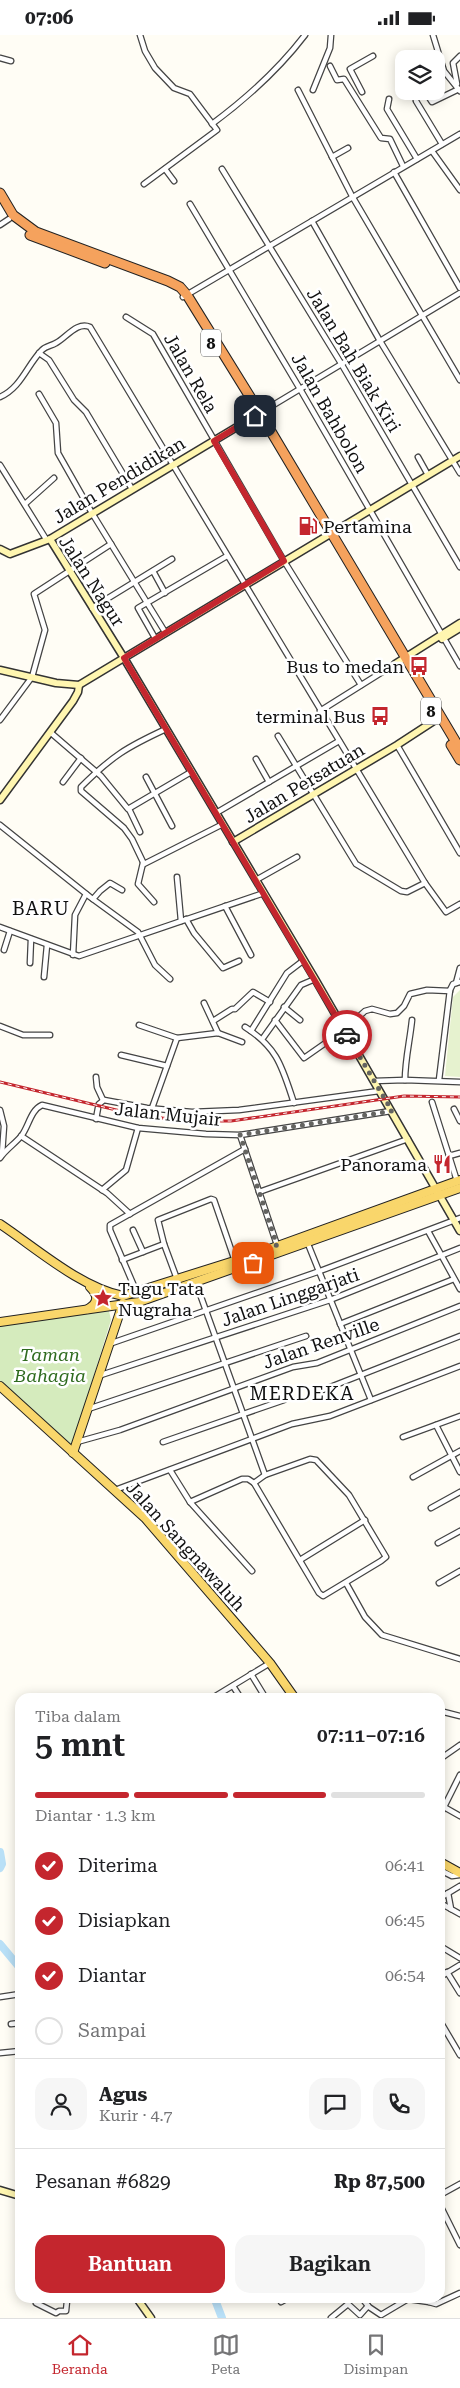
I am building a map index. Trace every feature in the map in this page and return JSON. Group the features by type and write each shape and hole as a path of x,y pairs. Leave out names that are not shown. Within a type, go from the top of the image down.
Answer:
{"highway":[{"name":"8","path":"0,193 13,215 36,232 180,287 258,414 401,661 460,749"},
{"name":"8","path":"0,205 9,219 33,237 166,285 185,296"},
{"name":"8","path":"438,718 460,760"}],"main road":[{"path":"0,1322 85,1311 123,1301 137,1293 178,1279 236,1261 252,1260 277,1245 435,1188 459,1183"},
{"path":"85,1283 123,1301 139,1302 252,1260 311,1242 439,1196 459,1183"},
{"path":"370,1211 373,1220"},
{"path":"0,1224 85,1283 96,1294 97,1299 93,1306 85,1311"},
{"path":"311,1242 312,1232"},
{"path":"188,1276 194,1283"},
{"path":"73,1453 123,1301"},
{"name":"Jalan Sangnawaluh","path":"0,1386 145,1518 270,1663 291,1693"},
{"path":"445,1865 460,1874"}],"street":[{"path":"140,35 155,68 174,88 190,94 216,131 144,184"},
{"path":"212,123 236,106 279,66 305,35"},
{"path":"313,90 330,48 331,35"},
{"path":"433,35 444,71 459,86"},
{"path":"330,66 337,80 343,78 350,71 350,68 374,56"},
{"path":"459,86 453,63 460,56"},
{"path":"0,58 11,61"},
{"path":"350,71 362,92"},
{"path":"343,78 381,138 390,139 403,166"},
{"path":"445,94 459,86"},
{"path":"298,90 352,196 460,379"},
{"path":"389,99 387,109 416,159"},
{"path":"416,101 442,144"},
{"path":"185,296 460,134"},
{"path":"332,157 348,148"},
{"path":"432,151 460,190"},
{"path":"165,169 174,181"},
{"name":"Jalan Bah Biak Kiri","path":"222,169 342,365 460,567"},
{"path":"394,172 460,288"},
{"name":"Jalan Bahbolon","path":"190,204 228,271 300,389 460,666"},
{"path":"0,225 9,219"},
{"path":"312,221 380,341 460,473"},
{"name":"Jalan Pendidikan","path":"48,539 460,293"},
{"name":"Jalan Rela","path":"126,317 153,334 284,561 361,685"},
{"path":"0,397 10,392 44,347 57,343 77,328 88,325 425,883 446,912 460,904"},
{"path":"39,353 49,360 74,400 85,410 132,489"},
{"path":"39,393 56,423 58,453 92,513 165,632"},
{"path":"0,670 56,683 78,685 460,456"},
{"path":"418,457 428,475"},
{"path":"0,465 48,539"},
{"path":"25,505 54,478"},
{"name":"Jalan Nagur","path":"0,549 10,554 48,539 124,658 234,842 392,1111 439,1196 456,1219 460,1231"},
{"path":"0,720 32,677 46,629 34,593 111,544"},
{"path":"155,638 138,610 140,607 227,556"},
{"path":"92,608 172,559"},
{"path":"153,571 165,593"},
{"path":"320,711 460,623"},
{"path":"443,635 460,629"},
{"path":"0,800 73,701 78,692 78,685"},
{"name":"Jalan Persatuan","path":"234,842 397,745 438,718"},
{"path":"154,902 138,885 143,863 132,839 124,828 81,791 81,787 96,771 120,751 166,729"},
{"path":"50,732 96,771 129,809 140,831"},
{"path":"278,735 356,864 401,891 407,892 425,883"},
{"path":"216,813 339,741"},
{"path":"397,745 460,853"},
{"path":"63,782 81,758"},
{"path":"256,759 270,782"},
{"path":"129,809 192,772"},
{"path":"146,777 172,826"},
{"path":"143,863 184,845 223,824"},
{"path":"0,825 86,894 140,934 155,965 170,979"},
{"path":"256,880 297,857"},
{"path":"177,877 184,920 223,968 239,961"},
{"path":"93,899 110,883 122,891"},
{"path":"0,927 73,955 82,955 264,893"},
{"path":"73,955 74,915 86,894"},
{"path":"224,906 251,955"},
{"path":"4,950 10,931"},
{"path":"30,963 31,939"},
{"path":"44,977 47,945"},
{"path":"252,1031 287,972 304,960"},
{"path":"439,1080 450,991 458,982 460,968"},
{"path":"263,1038 301,985 314,979"},
{"path":"275,1020 304,1058 344,1030 366,1011 372,1009 390,1014 397,1013 404,1006 406,998 410,994 427,991 450,991"},
{"path":"213,1021 235,1009 253,992 270,1002"},
{"path":"204,1003 218,1033"},
{"path":"284,1007 300,1020"},
{"path":"405,1080 405,1063 412,1020"},
{"path":"139,1025 177,1037 218,1033 242,1042"},
{"path":"0,1026 23,1035 50,1035"},
{"path":"245,1027 263,1038 274,1052 283,1070 294,1103"},
{"path":"152,1109 177,1037"},
{"path":"121,1055 167,1066"},
{"path":"96,1077 100,1104 96,1119"},
{"path":"374,1081 439,1080 460,1082"},
{"path":"100,1104 192,1112 239,1110 379,1091"},
{"path":"432,1102 459,1183"},
{"name":"Jalan Mujair","path":"1,1157 10,1145 21,1136 34,1113 41,1105 138,1128 240,1135 392,1111"},
{"path":"454,1109 460,1121"},
{"path":"0,1110 4,1126 1,1157"},
{"path":"102,1190 126,1169 138,1128"},
{"path":"240,1135 277,1245"},
{"path":"21,1136 102,1190 130,1213"},
{"path":"259,1192 408,1139"},
{"path":"137,1293 110,1227 112,1223 245,1149"},
{"path":"450,1156 460,1153"},
{"path":"178,1279 164,1245 157,1222 158,1219 212,1199 236,1261"},
{"path":"108,1344 320,1271 456,1219"},
{"path":"133,1229 143,1252"},
{"path":"428,1231 460,1289"},
{"path":"311,1242 330,1300 371,1399"},
{"path":"122,1260 164,1245"},
{"name":"Jalan Linggarjati","path":"98,1376 330,1300 460,1248"},
{"path":"340,1324 454,1279"},
{"path":"194,1283 206,1311 242,1416 265,1475"},
{"name":"Jalan Renville","path":"77,1442 120,1430 293,1367 316,1363 460,1306"},
{"path":"88,1409 306,1336"},
{"path":"315,1393 460,1336"},
{"path":"115,1490 252,1441 292,1424 330,1416 460,1366"},
{"path":"163,1442 284,1400"},
{"path":"403,1437 460,1416"},
{"path":"436,1425 460,1472"},
{"path":"413,1477 460,1451"},
{"path":"190,1502 242,1479 248,1479 254,1483 320,1595 325,1595 385,1559 385,1555 365,1520 343,1487 314,1459 265,1475 254,1483"},
{"path":"170,1470 190,1502 252,1571"},
{"path":"431,1508 460,1492"},
{"path":"300,1560 365,1520"},
{"path":"438,1543 460,1531"},
{"path":"439,1583 460,1571"},
{"path":"346,1583 365,1617 382,1635 460,1659"},
{"path":"224,1693 232,1686 270,1663"},
{"path":"251,1675 262,1693"},
{"path":"232,1686 237,1693"},
{"path":"445,1712 460,1716"},
{"path":"445,1756 460,1745"},
{"path":"445,1805 460,1775"},
{"path":"445,1808 460,1815"},
{"path":"445,1872 452,1876 460,1874"},
{"path":"445,1895 460,1886"},
{"path":"448,1893 451,1909"},
{"path":"445,1906 460,1914"},
{"path":"445,1949 460,1958"},
{"path":"460,1965 447,1973 460,1993"},
{"path":"0,1997 15,1995"},
{"path":"11,2024 15,2024"},
{"path":"445,2030 460,2055"},
{"path":"0,2053 15,2052"},
{"path":"445,2192 460,2183"},
{"path":"0,2190 15,2194"},
{"path":"445,2215 460,2245"},
{"path":"445,2300 460,2293"},
{"path":"36,2303 56,2313 66,2311 67,2303"},
{"path":"140,2303 151,2318"},
{"path":"366,2303 380,2315 401,2303"},
{"path":"331,2318 348,2304 360,2315 368,2306"}],"green space":[{"path":"460,990 460,1077 445,1076 453,997"},
{"name":"Taman Bahagia","path":"109,1311 111,1320 73,1443 69,1445 0,1381 0,1325"}],"waterway":[{"path":"0,1852 2,1864 0,1868"},
{"path":"0,1944 15,1962"},
{"path":"216,2303 222,2318"}],"railway":[{"path":"0,1082 137,1115 186,1121 231,1121 404,1096 460,1097"}],"way so far":[{"path":"253,1263 250,1256 277,1245 240,1135 392,1111 347,1035"}],"place":[{"name":"Pertamina","path":"308,526"},
{"name":"Bus to medan","path":"419,666"},
{"name":"terminal Bus","path":"380,716"},
{"name":"Panorama","path":"442,1164"},
{"name":"Tugu Tata Nugraha","path":"103,1298"}],"district":[{"name":"BARU","path":"41,908"},
{"name":"MERDEKA","path":"302,1393"}],"route":[{"path":"255,416 214,441 284,561 124,658 347,1035"}]}
